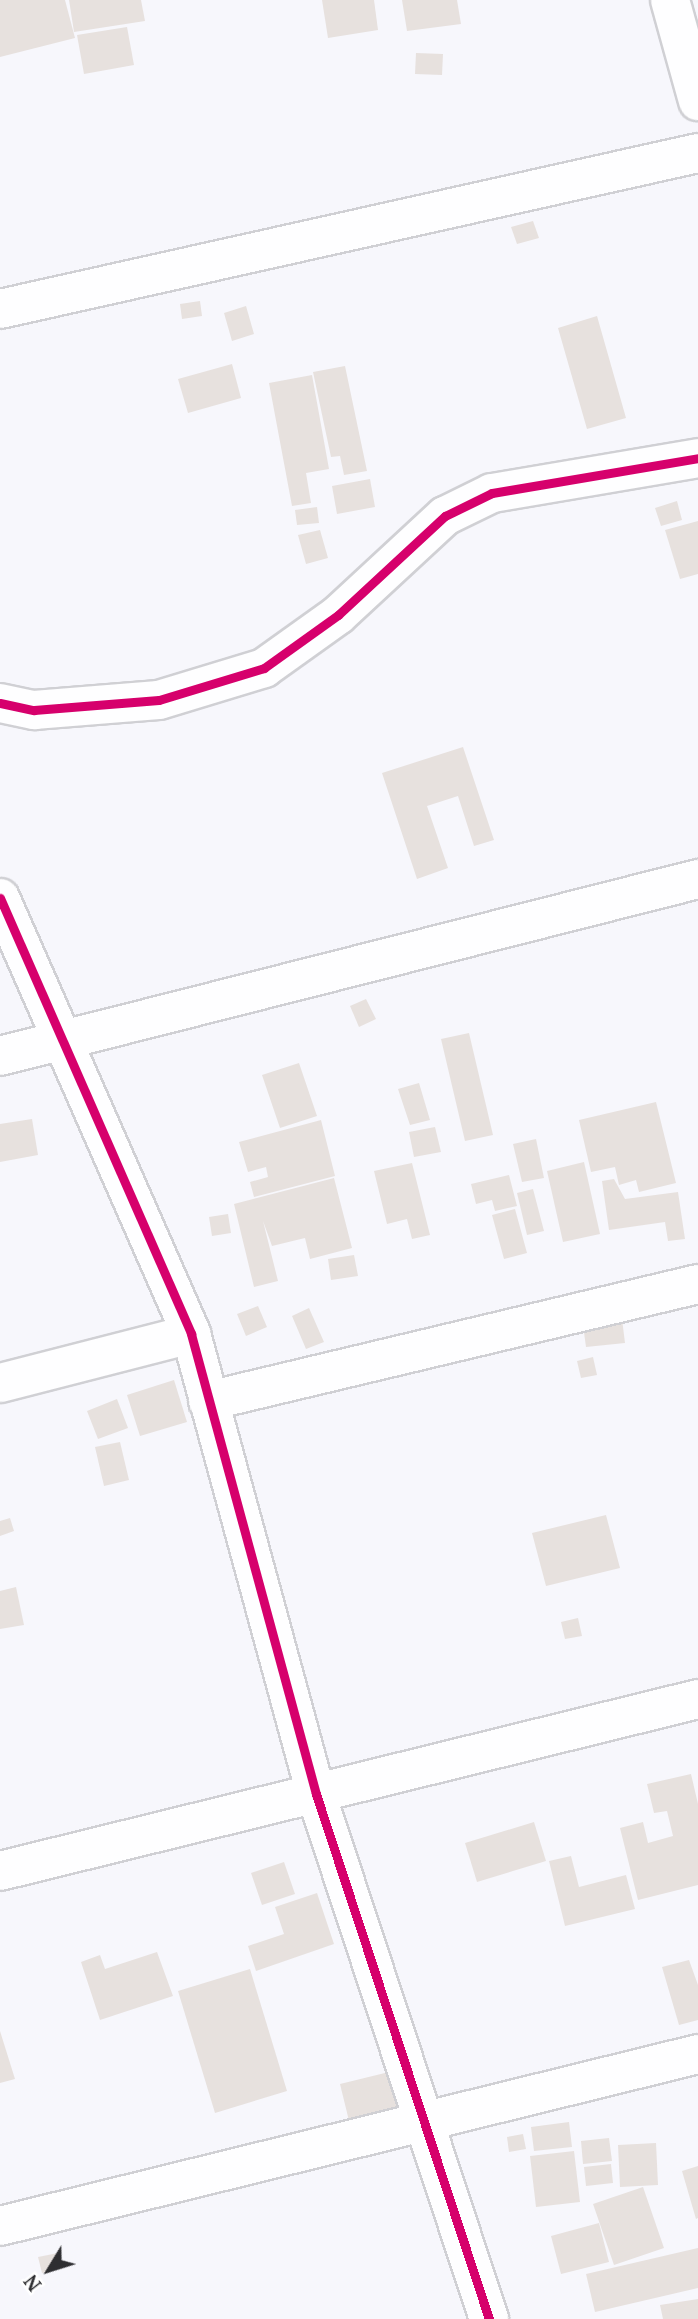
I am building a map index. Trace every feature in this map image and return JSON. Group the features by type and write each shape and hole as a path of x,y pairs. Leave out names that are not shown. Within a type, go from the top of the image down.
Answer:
{"street":[{"path":"670,0 698,101"},
{"path":"0,309 698,153"},
{"path":"0,703 34,710 159,699 264,668 338,615 446,516 492,493 698,458"},
{"path":"0,1056 698,879"},
{"path":"0,898 191,1334 316,1794 427,2121 488,2319"},
{"path":"208,1401 698,1284"},
{"path":"0,1383 191,1334"},
{"path":"0,1871 698,1699"},
{"path":"0,2226 698,2054"}],"building":[{"path":"0,0 65,0 75,38 0,57"},
{"path":"69,0 141,0 145,21 74,32"},
{"path":"322,0 374,0 378,30 328,38"},
{"path":"402,0 457,0 461,24 407,31"},
{"path":"127,27 134,65 84,74 77,35"},
{"path":"416,53 443,54 442,75 415,74"},
{"path":"533,221 539,238 517,244 511,227"},
{"path":"200,301 202,316 182,319 180,304"},
{"path":"246,306 254,334 232,341 224,313"},
{"path":"597,316 626,418 587,429 558,328"},
{"path":"232,364 241,398 188,413 178,379"},
{"path":"345,366 367,471 344,475 340,456 331,457 313,372"},
{"path":"312,375 329,469 306,473 311,503 292,506 269,383"},
{"path":"370,479 375,507 337,514 332,486"},
{"path":"677,501 682,520 661,526 655,508"},
{"path":"317,507 319,523 297,525 295,510"},
{"path":"698,521 698,574 680,579 665,530"},
{"path":"320,530 328,558 306,564 298,535"},
{"path":"463,747 494,840 474,846 458,796 427,806 448,868 417,879 382,773"},
{"path":"366,999 376,1019 359,1027 350,1006"},
{"path":"469,1033 493,1135 465,1141 441,1039"},
{"path":"299,1063 317,1116 280,1128 262,1075"},
{"path":"419,1083 430,1120 410,1125 398,1089"},
{"path":"656,1102 676,1183 639,1192 636,1180 619,1185 615,1167 591,1172 579,1120"},
{"path":"32,1119 38,1155 0,1162 0,1124"},
{"path":"321,1120 335,1176 254,1197 250,1182 268,1177 266,1167 248,1172 239,1142"},
{"path":"435,1127 441,1152 414,1157 409,1132"},
{"path":"536,1139 544,1178 522,1182 513,1144"},
{"path":"584,1162 600,1234 563,1242 547,1171"},
{"path":"412,1163 430,1235 412,1239 407,1219 387,1224 374,1171"},
{"path":"509,1175 517,1206 495,1211 492,1200 476,1204 471,1184"},
{"path":"334,1178 352,1248 310,1259 305,1238 272,1246 263,1221 278,1281 254,1287 234,1204"},
{"path":"614,1179 625,1199 678,1192 685,1239 668,1241 665,1222 609,1230 602,1181"},
{"path":"533,1189 544,1231 527,1235 517,1193"},
{"path":"515,1209 527,1253 504,1259 492,1215"},
{"path":"228,1214 231,1233 212,1236 209,1217"},
{"path":"354,1255 358,1276 331,1280 328,1259"},
{"path":"258,1306 267,1327 246,1336 237,1314"},
{"path":"309,1308 324,1342 306,1349 292,1316"},
{"path":"622,1319 625,1343 586,1347 583,1325"},
{"path":"593,1357 597,1375 581,1378 577,1361"},
{"path":"174,1380 187,1422 140,1436 127,1395"},
{"path":"117,1399 128,1428 98,1439 87,1411"},
{"path":"120,1442 129,1480 104,1486 95,1447"},
{"path":"606,1515 620,1568 546,1586 532,1533"},
{"path":"10,1518 14,1531 0,1536 0,1521"},
{"path":"16,1587 24,1625 0,1629 0,1591"},
{"path":"578,1618 582,1636 565,1639 561,1622"},
{"path":"691,1774 698,1804 698,1885 638,1900 620,1828 643,1822 648,1843 673,1836 667,1811 654,1813 647,1784"},
{"path":"534,1822 546,1861 477,1882 465,1843"},
{"path":"571,1856 579,1887 626,1875 635,1909 565,1926 549,1861"},
{"path":"284,1862 295,1894 262,1905 251,1873"},
{"path":"317,1893 334,1944 256,1971 248,1946 284,1934 275,1907"},
{"path":"157,1952 173,1996 100,2020 81,1962 100,1955 105,1969"},
{"path":"689,1960 698,1985 698,2020 679,2025 662,1967"},
{"path":"250,1969 287,2091 215,2113 178,1991"},
{"path":"0,2031 15,2079 0,2083"},
{"path":"389,2072 400,2117 351,2129 340,2084"},
{"path":"569,2122 572,2147 534,2151 531,2127"},
{"path":"523,2134 526,2149 509,2152 507,2137"},
{"path":"609,2138 612,2161 583,2164 581,2141"},
{"path":"656,2143 658,2185 620,2187 618,2145"},
{"path":"574,2151 580,2202 536,2207 530,2156"},
{"path":"611,2164 613,2183 586,2186 584,2167"},
{"path":"698,2166 698,2218 696,2219 682,2171"},
{"path":"643,2187 664,2248 614,2265 593,2204"},
{"path":"599,2223 609,2262 561,2274 551,2236"},
{"path":"698,2248 698,2288 595,2312 586,2274"},
{"path":"58,2253 62,2268 42,2273 38,2257"},
{"path":"698,2299 698,2319 663,2319 660,2305"}],"cycle path":[{"path":"0,703 34,710 159,700 264,668 338,615 445,516 492,493 698,458"},
{"path":"0,898 191,1334 316,1794 489,2319"}]}
